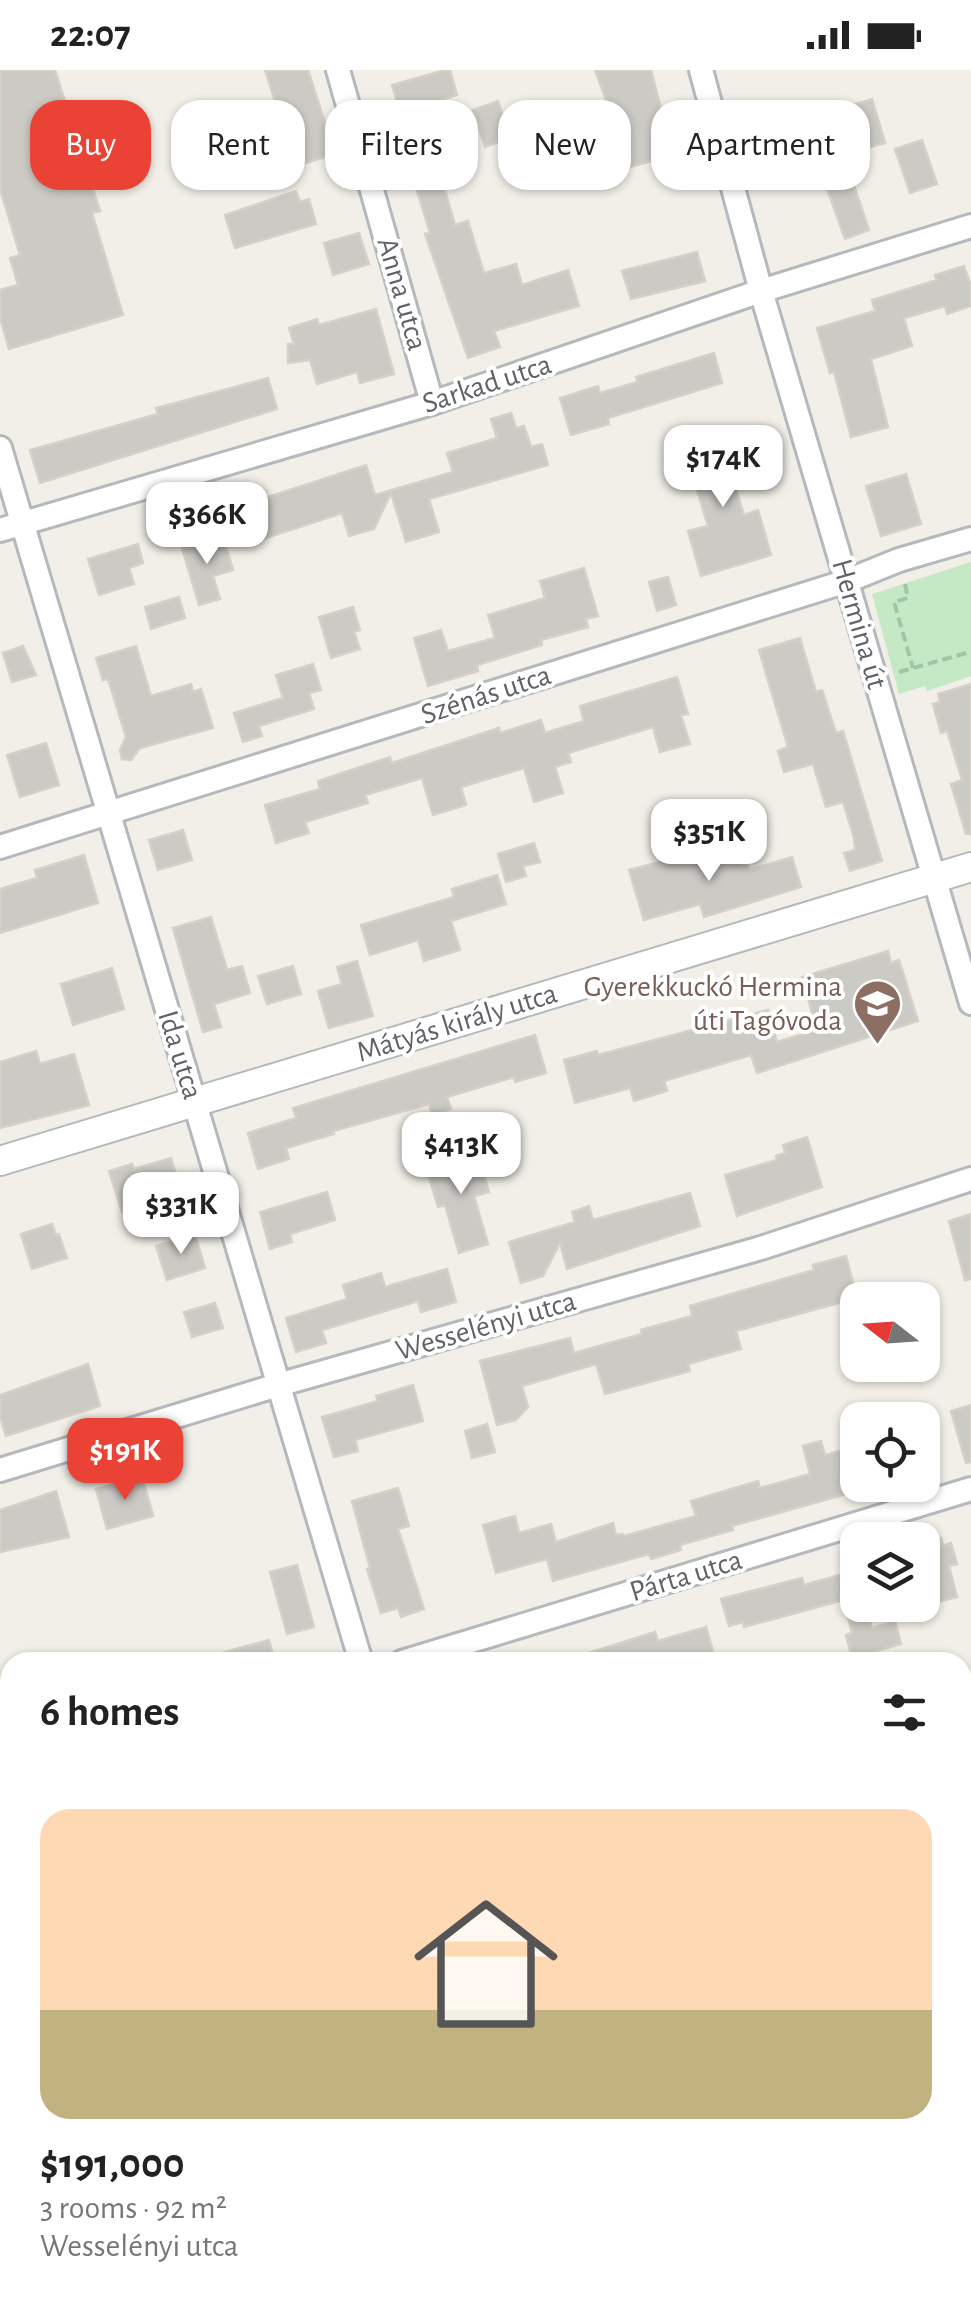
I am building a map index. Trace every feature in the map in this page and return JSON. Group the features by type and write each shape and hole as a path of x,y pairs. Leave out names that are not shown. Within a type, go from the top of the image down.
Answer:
{"street":[{"name":"Anna utca","path":"338,70 432,403"},
{"name":"Hermina út","path":"701,70 761,291 971,1003"},
{"name":"Sarkad utca","path":"11,527 432,403 761,291 971,226"},
{"name":"Ida utca","path":"0,448 11,527 108,815 358,1652"},
{"name":"Szénás utca","path":"0,847 971,539"},
{"name":"Mátyás király utca","path":"0,1161 971,867"},
{"name":"Wesselényi utca","path":"0,1470 278,1384 762,1248 971,1178"},
{"name":"Párta utca","path":"435,1652 971,1489"}],"path":[{"path":"899,560 908,598 894,602 912,668"},
{"path":"875,679 970,652"}],"green space":[{"path":"971,562 971,676 927,691 925,686 899,694 872,594"}],"building":[{"path":"0,70 55,70 65,100 30,100 30,190 93,190 100,211 92,213 123,315 9,349 0,318 0,290 18,285 10,258 20,255 0,189"},
{"path":"265,70 308,70 325,123 325,157 305,163 305,100 275,100"},
{"path":"450,70 457,95 440,100 396,100 392,85"},
{"path":"595,70 651,70 659,100 651,100 651,161 631,167 631,100 606,100"},
{"path":"872,99 885,143 870,147 870,100"},
{"path":"498,101 498,142 485,147 478,125 478,108"},
{"path":"922,140 937,184 910,193 895,149"},
{"path":"417,190 445,190 455,225 468,221 484,273 516,264 522,285 568,270 579,306 494,331 500,347 468,358 425,234 430,233"},
{"path":"828,190 855,190 869,230 845,239"},
{"path":"296,191 300,202 309,199 316,224 235,248 225,215"},
{"path":"359,233 369,264 333,275 324,243"},
{"path":"697,252 705,281 631,299 622,271"},
{"path":"964,266 971,286 971,306 947,314 945,306 904,318 912,346 871,359 888,427 851,437 834,372 830,373 817,328 875,311 872,300 937,280 935,275"},
{"path":"376,309 394,374 360,383 357,372 317,384 310,360 288,363 288,344 294,344 289,328 317,319 319,325"},
{"path":"714,353 722,383 608,418 609,424 571,435 560,398 598,386 600,393 638,382 636,377"},
{"path":"268,378 277,409 40,483 30,450 158,414 156,408"},
{"path":"511,413 516,428 524,426 531,447 542,444 548,465 429,499 439,532 406,542 391,493 374,529 349,536 342,513 245,545 234,508 366,465 375,495 453,472 447,453 497,438 491,419"},
{"path":"748,438 754,459 729,467 744,515 758,510 771,555 701,576 688,531 708,526 694,480 684,483 677,459"},
{"path":"906,474 921,524 881,536 866,486"},
{"path":"223,536 233,570 213,576 220,599 199,605 182,548"},
{"path":"138,544 143,563 129,568 134,584 99,595 88,559"},
{"path":"584,568 598,616 586,619 588,627 541,640 542,645 477,665 478,671 428,686 414,638 441,630 448,651 495,638 488,615 545,598 540,581"},
{"path":"668,577 676,605 657,611 649,582"},
{"path":"179,597 185,618 151,629 145,607"},
{"path":"353,607 360,630 354,632 360,649 331,658 319,617"},
{"path":"800,638 816,692 822,690 836,733 843,731 882,861 850,871 844,853 855,850 854,838 843,802 826,807 813,764 784,772 778,751 788,747 759,650"},
{"path":"23,646 36,675 12,682 3,653"},
{"path":"136,646 151,696 191,684 193,692 201,689 213,728 140,748 131,760 122,759 120,750 126,737 108,679 103,680 96,658"},
{"path":"313,664 321,690 309,693 314,709 259,726 262,736 243,742 234,713 283,698 276,675"},
{"path":"677,677 688,714 681,715 690,744 660,752 653,727 568,753 571,762 555,767 563,793 534,802 524,768 461,787 466,805 433,815 422,778 365,795 368,803 305,822 309,833 276,843 265,805 320,789 318,781 390,757 392,763 499,728 500,733 541,720 545,733 584,721 580,706"},
{"path":"971,684 971,834 966,834 951,784 962,780 947,731 941,733 933,704 940,702 938,694"},
{"path":"46,743 59,785 20,797 7,755"},
{"path":"183,830 192,860 158,870 149,840"},
{"path":"534,843 540,862 523,866 526,876 506,882 498,854"},
{"path":"707,850 711,861 739,852 749,870 792,857 801,887 704,917 700,904 644,920 629,870"},
{"path":"84,855 98,903 0,933 0,889 37,878 35,870"},
{"path":"497,875 506,904 451,921 460,950 424,961 418,940 370,955 361,925 454,897 452,889"},
{"path":"211,917 227,970 242,966 250,993 214,1004 221,1027 203,1032 173,928"},
{"path":"888,951 891,963 899,960 918,1021 757,1073 751,1055 664,1081 667,1091 634,1101 630,1088 575,1103 564,1060 597,1051 598,1055 768,1010 777,1042 817,1030 802,977"},
{"path":"357,961 373,1016 329,1028 318,991 342,984 337,967"},
{"path":"293,966 301,994 267,1004 258,976"},
{"path":"112,968 124,1009 73,1025 61,984"},
{"path":"535,1035 546,1073 515,1082 514,1077 447,1097 451,1109 432,1114 429,1104 333,1131 334,1134 286,1148 289,1159 258,1169 248,1133 296,1118 293,1108"},
{"path":"36,1051 40,1064 74,1054 89,1105 0,1128 0,1062"},
{"path":"807,1137 822,1187 737,1216 725,1175 777,1160 776,1156 785,1153 783,1145"},
{"path":"477,1151 489,1192 474,1196 488,1244 459,1253 445,1205 438,1207 426,1167"},
{"path":"171,1158 183,1197 122,1212 109,1171 132,1164 134,1169"},
{"path":"327,1192 335,1220 290,1234 292,1242 270,1249 260,1212"},
{"path":"690,1193 700,1226 567,1269 560,1243 543,1276 521,1283 509,1242 575,1222 572,1212 589,1206 593,1220"},
{"path":"971,1214 971,1279 965,1280 949,1221"},
{"path":"52,1224 67,1258 32,1269 21,1234"},
{"path":"195,1234 205,1268 167,1280 156,1246"},
{"path":"846,1256 853,1282 840,1282 840,1303 736,1331 741,1349 688,1364 690,1371 605,1394 596,1364 522,1386 528,1407 516,1420 497,1425 480,1361 570,1338 574,1353 642,1334 641,1330 692,1316 690,1306 814,1270 813,1265"},
{"path":"447,1269 456,1302 421,1312 418,1301 322,1330 326,1343 296,1352 286,1318 347,1299 343,1285 381,1273 385,1287"},
{"path":"215,1303 223,1328 192,1337 184,1312"},
{"path":"88,1364 100,1406 6,1436 0,1416 0,1395"},
{"path":"413,1385 423,1421 355,1440 358,1451 334,1457 322,1417 378,1401 376,1396"},
{"path":"971,1405 971,1462 966,1463 951,1411"},
{"path":"487,1424 495,1452 472,1458 465,1431"},
{"path":"821,1441 825,1455 840,1451 840,1496 732,1526 733,1530 680,1545 681,1550 651,1559 649,1554 553,1581 547,1559 496,1573 483,1525 515,1516 519,1533 551,1524 556,1542 613,1523 616,1535 624,1536 696,1516 691,1501 758,1481 760,1488 810,1474 803,1446"},
{"path":"142,1476 153,1516 107,1529 96,1489"},
{"path":"398,1488 409,1526 398,1529 424,1609 401,1617 398,1608 381,1613 352,1501"},
{"path":"56,1491 69,1537 0,1552 0,1510"},
{"path":"940,1538 943,1546 951,1543 957,1564 949,1566 957,1597 940,1601"},
{"path":"297,1565 314,1627 287,1634 270,1572"},
{"path":"840,1575 840,1601 744,1627 743,1622 729,1626 721,1599 802,1578 804,1585"},
{"path":"849,1622 870,1622 872,1628 895,1622 901,1644 873,1652 850,1652 846,1635 852,1633"},
{"path":"706,1627 713,1652 592,1652 655,1632 658,1641"},
{"path":"269,1640 272,1652 226,1652"}],"place":[{"name":"Gyerekkuckó Hermina úti Tagóvoda","path":"877,1046"}]}
